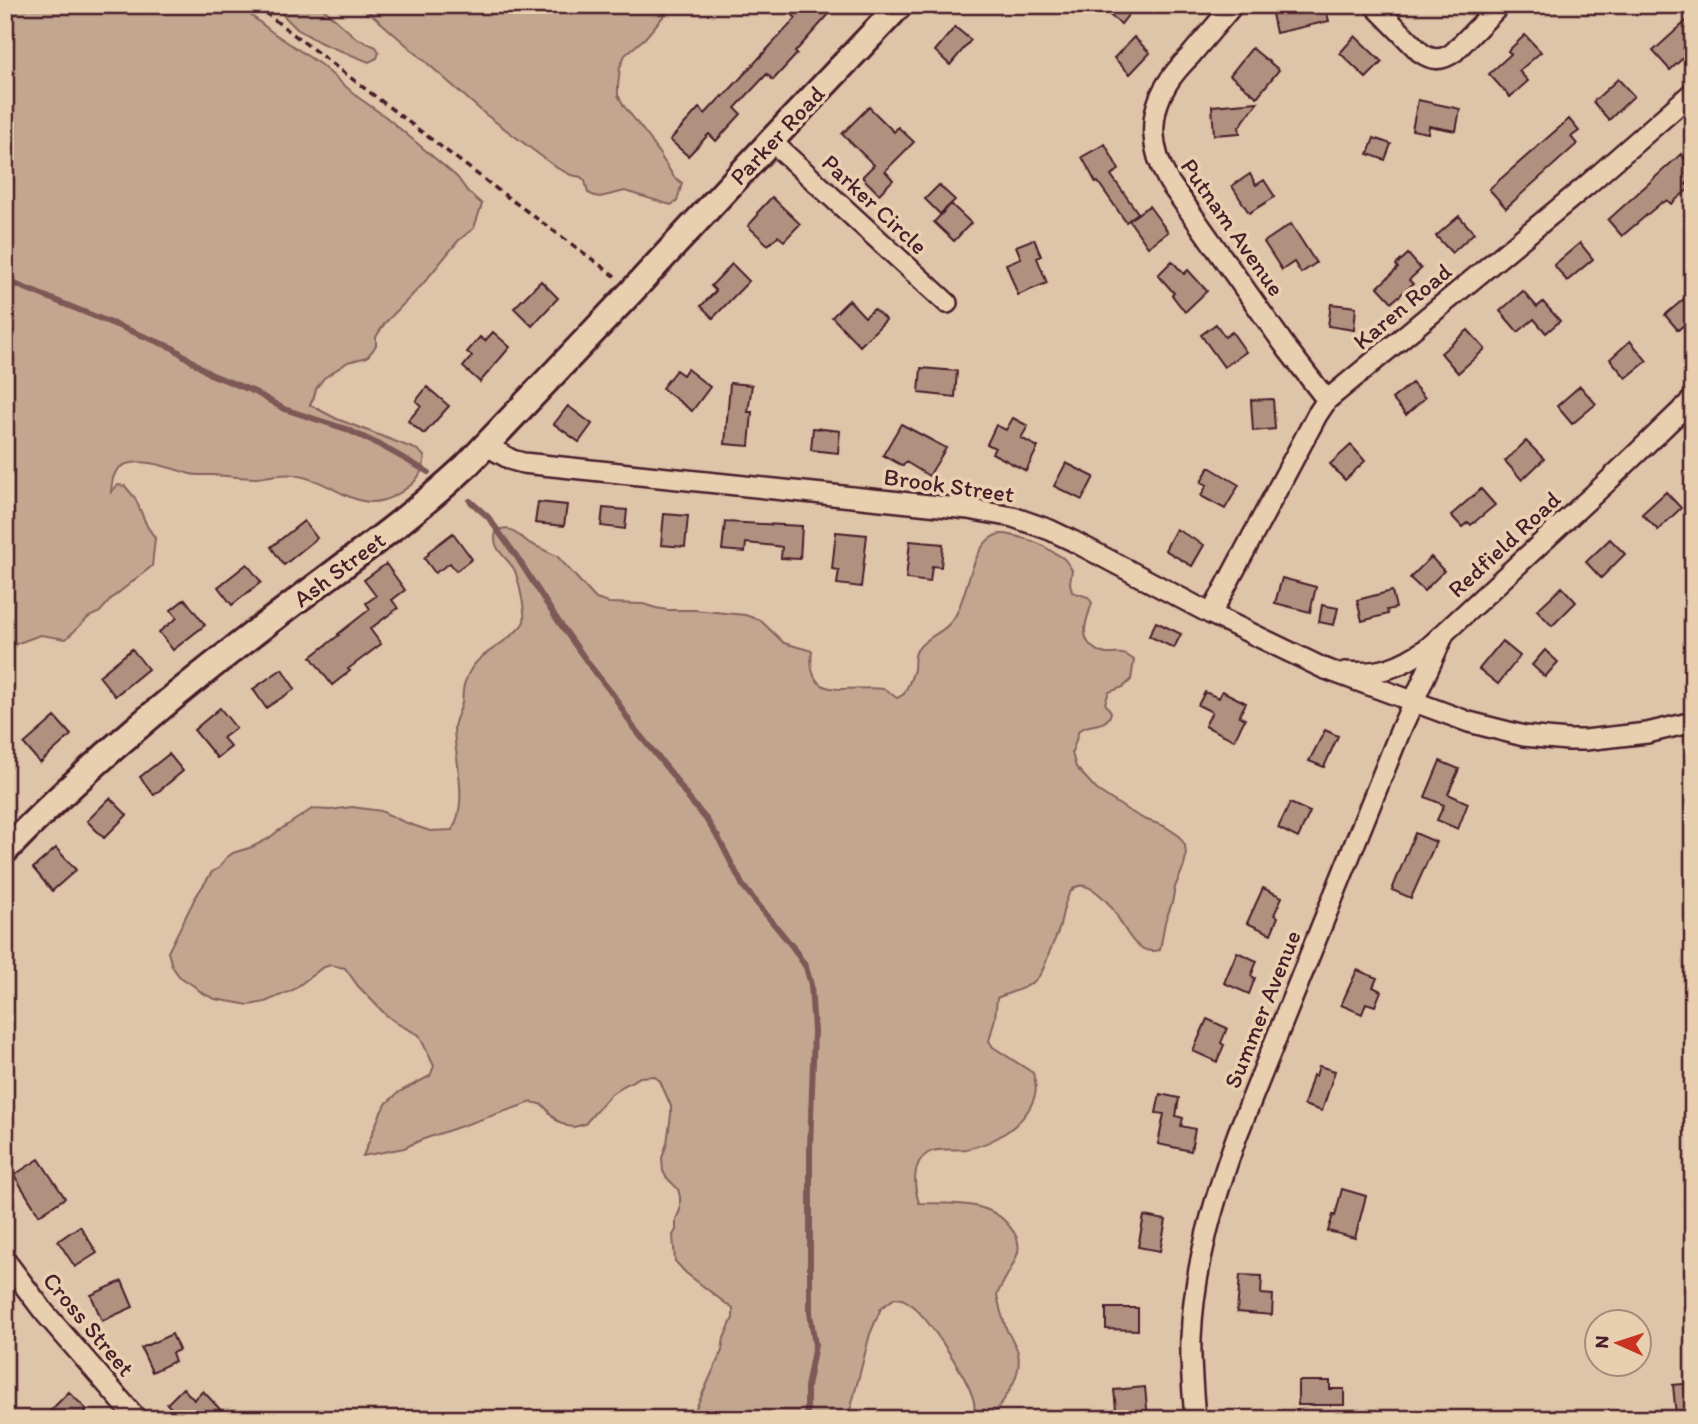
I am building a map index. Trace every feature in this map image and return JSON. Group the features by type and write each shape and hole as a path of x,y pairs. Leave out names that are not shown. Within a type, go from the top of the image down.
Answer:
{"street":[{"name":"Parker Road","path":"655,267 900,5"},
{"name":"Putnam Avenue","path":"1233,5 1163,90 1154,117 1153,137 1157,156 1169,182 1288,350 1327,400"},
{"path":"1374,5 1420,52 1437,59 1451,55 1500,5"},
{"name":"Karen Road","path":"1211,614 1327,400 1587,185 1693,92"},
{"name":"Parker Circle","path":"771,141 947,303"},
{"name":"Ash Street","path":"5,851 134,729 235,647 387,534 442,488 655,267"},
{"name":"Redfield Road","path":"1323,668 1359,672 1391,668 1412,659 1444,634 1693,399"},
{"name":"Brook Street","path":"485,445 512,460 527,464 968,509 1028,521 1073,541 1211,614 1323,668 1469,722 1508,733 1552,740 1585,740 1671,728 1693,722"},
{"name":"Summer Avenue","path":"1195,1419 1191,1340 1193,1314 1200,1261 1217,1193 1243,1120 1413,702 1444,634"},
{"name":"Cross Street","path":"5,1260 44,1312 137,1419"}],"path":[{"path":"255,5 634,290"}],"shaded area":[{"path":"5,5 238,5 321,65 386,117 457,177 468,192 482,204 474,228 458,241 422,285 385,323 376,337 373,350 367,357 348,362 324,378 310,405 337,419 418,450 424,456 424,463 412,484 394,496 379,501 365,501 294,475 256,478 197,475 147,463 124,465 115,473 111,492 118,485 125,486 135,498 155,538 152,566 66,639 40,635 5,648 5,411 9,386 5,377"},
{"path":"273,5 319,5 356,38 376,47 379,52 377,58 369,62 321,43 297,29"},
{"path":"361,5 673,5 645,38 625,55 620,67 618,95 674,177 682,183 677,201 671,205 625,191 600,197 588,193 581,177 557,168 485,114"},
{"path":"507,528 529,543 557,556 596,599 609,603 643,604 668,610 745,615 760,620 784,643 812,651 812,668 816,679 823,685 845,689 883,689 897,698 904,694 910,682 918,649 954,618 972,568 984,544 993,537 1013,535 1039,544 1062,557 1069,565 1072,570 1072,592 1088,597 1092,603 1085,631 1091,646 1102,653 1123,654 1134,660 1131,680 1123,687 1109,692 1105,703 1111,712 1107,720 1079,730 1072,753 1076,767 1097,790 1144,819 1164,826 1178,835 1185,845 1184,866 1165,922 1160,950 1150,951 1135,943 1113,910 1095,891 1084,886 1073,889 1064,905 1058,931 1039,976 1026,987 997,998 989,1041 993,1047 1033,1073 1036,1090 1031,1105 1017,1124 998,1137 966,1149 932,1151 923,1157 916,1169 915,1183 919,1203 980,1207 1002,1218 1017,1238 1016,1258 997,1295 1006,1328 1018,1353 1018,1371 1011,1388 991,1419 972,1419 974,1402 946,1347 914,1308 904,1300 895,1298 881,1308 870,1334 848,1419 691,1419 722,1351 724,1338 733,1318 733,1309 686,1273 675,1261 673,1235 680,1210 680,1197 678,1189 663,1171 662,1158 667,1143 671,1106 660,1081 654,1076 640,1077 623,1086 610,1095 585,1124 574,1127 556,1120 543,1105 532,1102 404,1148 363,1156 387,1103 399,1092 430,1076 434,1066 419,1035 385,1014 345,968 330,965 322,968 293,990 265,1002 249,1005 215,999 202,993 179,976 172,966 168,952 195,898 212,872 233,853 268,839 312,809 352,807 381,811 430,831 452,830 460,807 454,726 462,703 464,685 477,662 512,635 524,621 516,573 500,552 495,538 496,532"}],"building":[{"path":"782,5 822,5 830,13 773,80 767,74 735,108 741,114 716,141 709,134 688,156 670,140 699,108 705,114 723,97 796,18"},
{"path":"1097,5 1136,5 1121,24"},
{"path":"1290,5 1325,5 1329,21 1276,33 1271,9"},
{"path":"1693,15 1693,49 1670,70 1653,51"},
{"path":"955,27 971,40 950,65 935,51"},
{"path":"1525,35 1541,52 1519,71 1528,81 1510,97 1489,74 1511,54 1508,51"},
{"path":"1355,36 1382,62 1366,78 1340,53"},
{"path":"1134,37 1150,53 1130,74 1114,58"},
{"path":"1252,48 1279,70 1257,97 1230,75"},
{"path":"1618,79 1634,96 1609,120 1593,102"},
{"path":"1418,100 1460,109 1456,131 1429,126 1428,133 1412,130"},
{"path":"1258,102 1239,127 1240,133 1214,135 1212,106"},
{"path":"869,107 894,132 898,127 914,142 885,171 893,180 879,194 862,177 874,165 842,134"},
{"path":"1569,119 1579,131 1571,137 1577,144 1506,208 1489,189"},
{"path":"1374,138 1391,144 1385,160 1368,154"},
{"path":"1105,144 1119,170 1111,175 1138,213 1126,222 1098,182 1096,183 1082,157"},
{"path":"1681,154 1693,169 1693,178 1686,184 1690,188 1671,204 1667,200 1662,202 1622,236 1608,220"},
{"path":"1250,174 1256,185 1264,180 1275,197 1249,213 1232,186"},
{"path":"939,185 955,200 940,214 925,199"},
{"path":"772,197 800,224 784,241 778,236 768,245 748,226"},
{"path":"951,204 971,223 954,241 934,222"},
{"path":"1149,206 1168,232 1148,247 1129,220"},
{"path":"1459,216 1474,233 1452,253 1436,236"},
{"path":"1291,224 1316,263 1301,273 1294,262 1282,270 1264,242"},
{"path":"1034,239 1041,256 1037,258 1047,283 1018,295 1006,264 1021,258 1016,246"},
{"path":"1580,243 1593,259 1567,281 1554,265"},
{"path":"1408,254 1421,269 1409,280 1413,284 1392,302 1378,287"},
{"path":"1172,261 1184,274 1188,270 1207,291 1185,312 1172,295 1174,293 1158,275"},
{"path":"732,264 749,281 713,318 701,306 716,291 711,286"},
{"path":"541,281 558,298 532,326 514,308"},
{"path":"1523,291 1537,307 1543,302 1560,321 1546,333 1534,319 1518,332 1500,311"},
{"path":"1693,291 1693,317 1678,330 1665,315"},
{"path":"849,300 865,317 874,309 886,320 860,346 832,317"},
{"path":"1331,304 1356,307 1354,330 1328,326"},
{"path":"1216,324 1225,337 1232,332 1246,352 1224,367 1201,335"},
{"path":"1468,330 1485,349 1458,373 1441,353"},
{"path":"493,332 510,347 480,382 463,367 472,356 467,352 480,337 485,341"},
{"path":"1630,341 1647,361 1626,378 1610,359"},
{"path":"921,368 957,371 955,397 919,393"},
{"path":"687,369 710,387 692,411 662,388 676,370 683,375"},
{"path":"730,383 752,385 748,412 752,412 749,446 725,444"},
{"path":"1412,383 1425,398 1406,415 1392,399"},
{"path":"1580,386 1596,404 1572,424 1557,406"},
{"path":"427,387 449,406 424,434 408,421 421,406 416,401"},
{"path":"1273,399 1275,429 1253,431 1251,400"},
{"path":"568,406 592,424 579,442 554,424"},
{"path":"1013,418 1028,426 1021,438 1038,447 1026,471 992,453 995,448 987,444 996,425 1006,430"},
{"path":"901,424 946,448 929,476 906,462 903,466 883,455"},
{"path":"813,428 840,431 838,453 811,450"},
{"path":"1526,441 1544,459 1522,480 1505,461"},
{"path":"1351,445 1365,461 1345,480 1330,464"},
{"path":"1066,463 1094,477 1082,500 1054,486"},
{"path":"1209,467 1239,485 1225,509 1201,496 1207,485 1201,482"},
{"path":"1481,489 1495,505 1471,525 1468,522 1462,527 1451,515"},
{"path":"1666,492 1681,508 1658,530 1642,514"},
{"path":"538,502 567,505 564,526 535,523"},
{"path":"603,508 627,510 625,529 601,526"},
{"path":"664,514 688,516 685,547 661,545"},
{"path":"304,521 317,538 284,565 271,547"},
{"path":"725,522 802,526 800,559 781,558 782,547 776,546 746,543 745,552 722,550"},
{"path":"1176,529 1204,545 1192,566 1165,550"},
{"path":"836,532 867,535 861,587 837,584 839,570 832,569"},
{"path":"453,533 472,559 456,571 450,563 435,573 424,558"},
{"path":"1610,539 1625,554 1601,578 1586,562"},
{"path":"910,541 943,544 941,567 932,566 930,582 906,579"},
{"path":"1431,557 1444,571 1424,591 1410,578"},
{"path":"247,564 261,582 232,605 218,587"},
{"path":"386,564 405,590 392,600 398,608 370,629 381,644 332,685 311,657 370,609 366,603 376,596 364,580"},
{"path":"1282,578 1316,587 1310,612 1275,603"},
{"path":"1562,587 1576,602 1552,626 1537,610"},
{"path":"1392,591 1396,608 1387,610 1388,614 1362,621 1357,600"},
{"path":"185,599 205,625 173,650 159,632 177,618 171,610"},
{"path":"1322,605 1338,608 1334,625 1319,622"},
{"path":"1156,622 1181,634 1174,648 1149,636"},
{"path":"1502,641 1520,656 1498,684 1479,669"},
{"path":"132,649 148,669 115,696 99,676"},
{"path":"1545,650 1558,662 1545,677 1532,665"},
{"path":"282,669 295,689 266,708 253,689"},
{"path":"1222,691 1246,703 1239,716 1245,719 1234,740 1205,726 1212,712 1198,705 1205,692 1219,698"},
{"path":"220,708 236,728 223,738 231,747 217,758 194,730"},
{"path":"55,717 71,735 40,763 24,744"},
{"path":"1325,730 1338,736 1324,767 1309,761"},
{"path":"169,754 183,771 154,795 140,777"},
{"path":"1440,761 1459,769 1448,794 1468,803 1458,829 1437,820 1444,805 1425,797"},
{"path":"110,798 127,815 104,838 87,821"},
{"path":"1290,803 1310,812 1298,838 1278,828"},
{"path":"1415,833 1436,842 1411,898 1392,890"},
{"path":"56,848 76,870 52,891 33,868"},
{"path":"1263,888 1282,897 1274,915 1278,917 1271,934 1247,923"},
{"path":"1237,952 1257,961 1251,976 1255,978 1249,994 1224,983"},
{"path":"1357,970 1377,978 1373,987 1381,991 1375,1006 1366,1003 1362,1014 1341,1005"},
{"path":"1207,1019 1227,1028 1217,1062 1193,1051"},
{"path":"1319,1066 1335,1071 1322,1111 1304,1105 1313,1075 1316,1076"},
{"path":"1160,1094 1179,1098 1176,1116 1183,1118 1181,1126 1195,1129 1191,1151 1158,1144 1164,1114 1156,1113"},
{"path":"39,1159 65,1198 39,1215 14,1175"},
{"path":"1342,1189 1366,1196 1355,1238 1328,1231"},
{"path":"1144,1216 1166,1220 1160,1251 1138,1247"},
{"path":"80,1226 97,1253 75,1267 58,1241"},
{"path":"1240,1275 1262,1276 1261,1294 1273,1295 1272,1315 1237,1312"},
{"path":"122,1281 133,1307 102,1321 91,1295"},
{"path":"1106,1308 1138,1308 1138,1330 1106,1329"},
{"path":"172,1334 179,1350 172,1353 175,1361 152,1372 141,1348"},
{"path":"1298,1381 1330,1381 1330,1389 1344,1389 1344,1405 1298,1405"},
{"path":"1693,1383 1693,1414 1676,1416 1673,1385"},
{"path":"1145,1387 1148,1419 1117,1418 1114,1390"},
{"path":"183,1388 194,1400 203,1391 229,1419 182,1419 167,1404"},
{"path":"69,1392 87,1410 79,1419 42,1419"}],"waterway":[{"path":"5,280 173,348 210,374 255,392 284,409 346,429 428,472"},
{"path":"470,501 488,517 633,727 706,819 743,886 806,967 811,985 814,1031 810,1148 810,1313 815,1345 807,1387 807,1419"}]}
